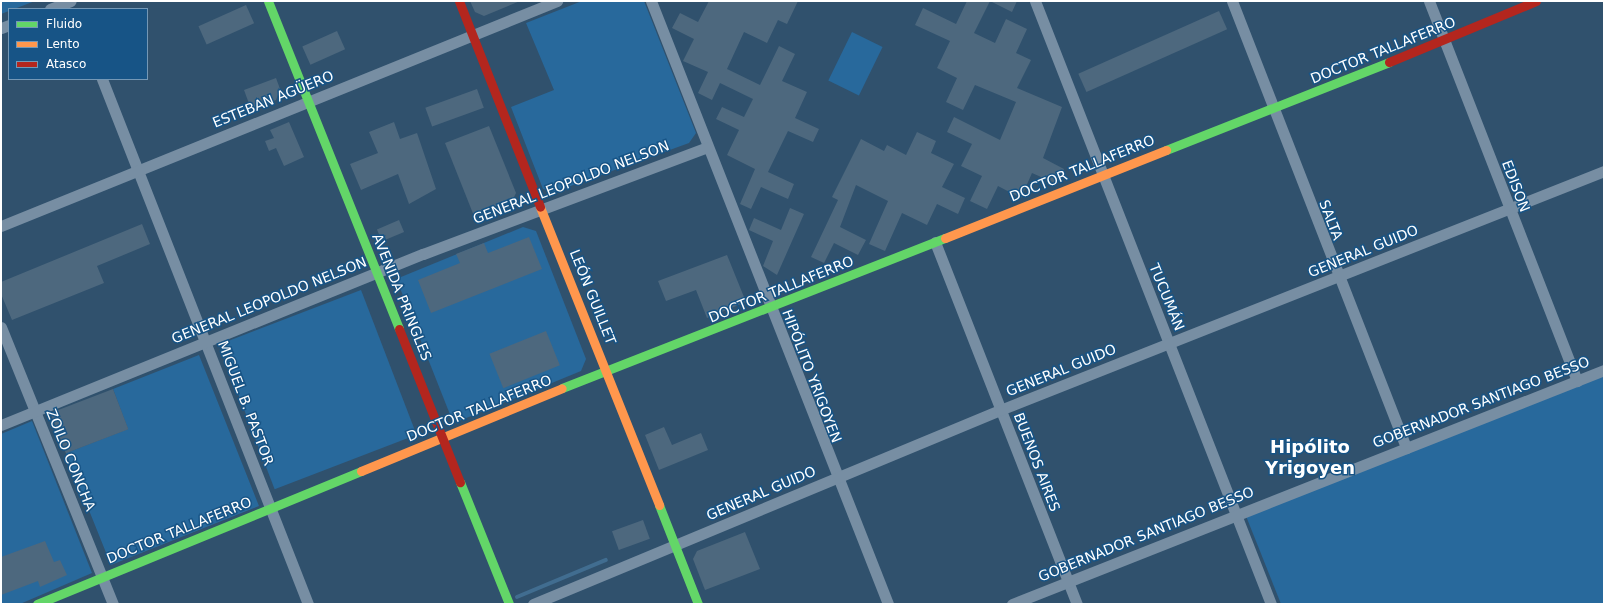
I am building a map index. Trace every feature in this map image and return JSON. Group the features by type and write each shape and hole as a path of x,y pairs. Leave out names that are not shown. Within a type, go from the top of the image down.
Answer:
{"street":[{"path":"53,8 71,1"},
{"name":"AVENIDA PRINGLES","path":"268,1 509,604"},
{"name":"LEÓN GUILLET","path":"459,1 543,208 698,604"},
{"name":"ESTEBAN AGÜERO","path":"1,226 308,100 558,1"},
{"name":"HIPÓLITO YRIGOYEN","path":"651,1 836,478 888,604"},
{"name":"SALTA","path":"1232,1 1337,278 1406,448"},
{"name":"EDISON","path":"1429,1 1508,209 1577,381"},
{"name":"DOCTOR TALLAFERRO","path":"37,604 607,370 770,309 1102,175 1444,40 1536,1"},
{"name":"TUCUMÁN","path":"1037,2 1102,175 1237,513 1271,604"},
{"name":"MIGUEL B. PASTOR","path":"102,80 137,170 207,341 308,604"},
{"name":"GENERAL LEOPOLDO NELSON","path":"1,426 377,273 543,208 707,147"},
{"name":"GENERAL GUIDO","path":"533,604 1000,410 1337,278 1604,171"},
{"name":"BUENOS AIRES","path":"935,242 1077,604"},
{"name":"ZOILO CONCHA","path":"1,327 113,604"},
{"name":"GOBERNADOR SANTIAGO BESSO","path":"1012,604 1237,513 1604,370"}],"shaded area":[{"path":"1,1 35,1 17,8 8,8 8,11 1,14"},
{"path":"582,1 644,1 696,133 689,143 554,192 543,189 511,107 554,90 526,23"},
{"path":"852,32 883,47 859,95 828,81"},
{"path":"523,227 536,231 586,359 581,371 459,421 451,417 398,283 401,277"},
{"path":"361,290 417,435 275,489 219,344"},
{"path":"199,355 259,506 111,565 66,453 128,429 113,389"},
{"path":"1604,370 1604,604 1281,604 1246,516"},
{"path":"32,421 92,573 20,604 1,604 1,434"}],"building":[{"path":"470,1 520,1 484,16 475,12"},
{"path":"709,1 798,1 787,24 778,20 767,43 744,32 727,69 760,85 779,46 795,54 782,81 807,92 795,118 819,129 813,142 788,131 768,172 794,184 788,199 761,187 751,209 740,204 755,169 727,155 739,130 716,119 722,107 744,117 753,99 720,83 712,100 698,93 708,72 683,61 694,39 672,28 680,13 698,22"},
{"path":"967,1 990,1 974,33 995,43 1006,19 1027,29 1016,53 1031,60 1017,88 1062,107 1043,158 1064,169 1057,184 1032,173 1021,198 998,186 987,209 970,201 982,176 961,166 972,144 947,132 954,117 1000,140 1016,102 975,85 963,110 946,102 957,78 937,68 950,41 915,25 923,8 956,24"},
{"path":"990,1 1017,1 1012,12"},
{"path":"246,5 254,23 207,44 198,26"},
{"path":"1219,11 1227,29 1086,92 1078,74"},
{"path":"337,31 345,49 310,65 302,46"},
{"path":"276,78 280,89 276,100 251,109 244,90"},
{"path":"477,89 484,108 432,127 425,108"},
{"path":"289,122 304,157 284,166 276,148 269,151 265,141 274,138 270,130"},
{"path":"394,122 400,139 417,133 436,189 409,204 398,174 361,190 350,164 378,153 369,132"},
{"path":"489,126 516,193 513,199 474,216 445,143"},
{"path":"917,132 936,141 931,153 954,164 942,187 965,198 958,214 937,204 927,225 902,213 885,251 869,244 888,201 856,185 840,227 866,240 858,255 834,243 824,263 811,257 838,200 832,197 861,139 884,151 887,145 906,155"},
{"path":"790,208 804,214 777,275 763,266 773,241 749,230 754,218 781,230"},
{"path":"399,220 404,232 382,241 377,229"},
{"path":"142,224 150,244 97,266 104,283 12,320 1,294 1,282"},
{"path":"529,237 542,269 431,313 418,280 460,263 456,254 484,243 488,253"},
{"path":"727,255 746,302 707,318 696,290 666,301 658,281"},
{"path":"546,331 560,365 503,388 489,354"},
{"path":"113,389 128,429 66,453 50,413"},
{"path":"664,427 672,445 701,433 708,450 659,470 645,435"},
{"path":"643,520 650,539 619,550 612,531"},
{"path":"745,532 760,569 705,590 693,559 697,551"},
{"path":"45,541 54,562 60,560 67,575 40,587 38,581 1,595 1,557"}],"waterway":[{"path":"517,597 606,560"}],"traffic: fast":[{"path":"268,1 399,329"},
{"path":"1166,150 1389,62"},
{"path":"562,388 945,238"},
{"path":"37,604 361,471"},
{"path":"460,482 509,604"},
{"path":"659,505 698,604"}],"traffic: slow":[{"path":"945,238 1166,150"},
{"path":"540,207 659,505"},
{"path":"361,471 562,388"}],"traffic: jam":[{"path":"459,1 540,207"},
{"path":"1389,62 1536,1"},
{"path":"399,329 460,482"}],"district":[{"name":"Hipólito Yrigoyen","path":"1310,458"}]}
